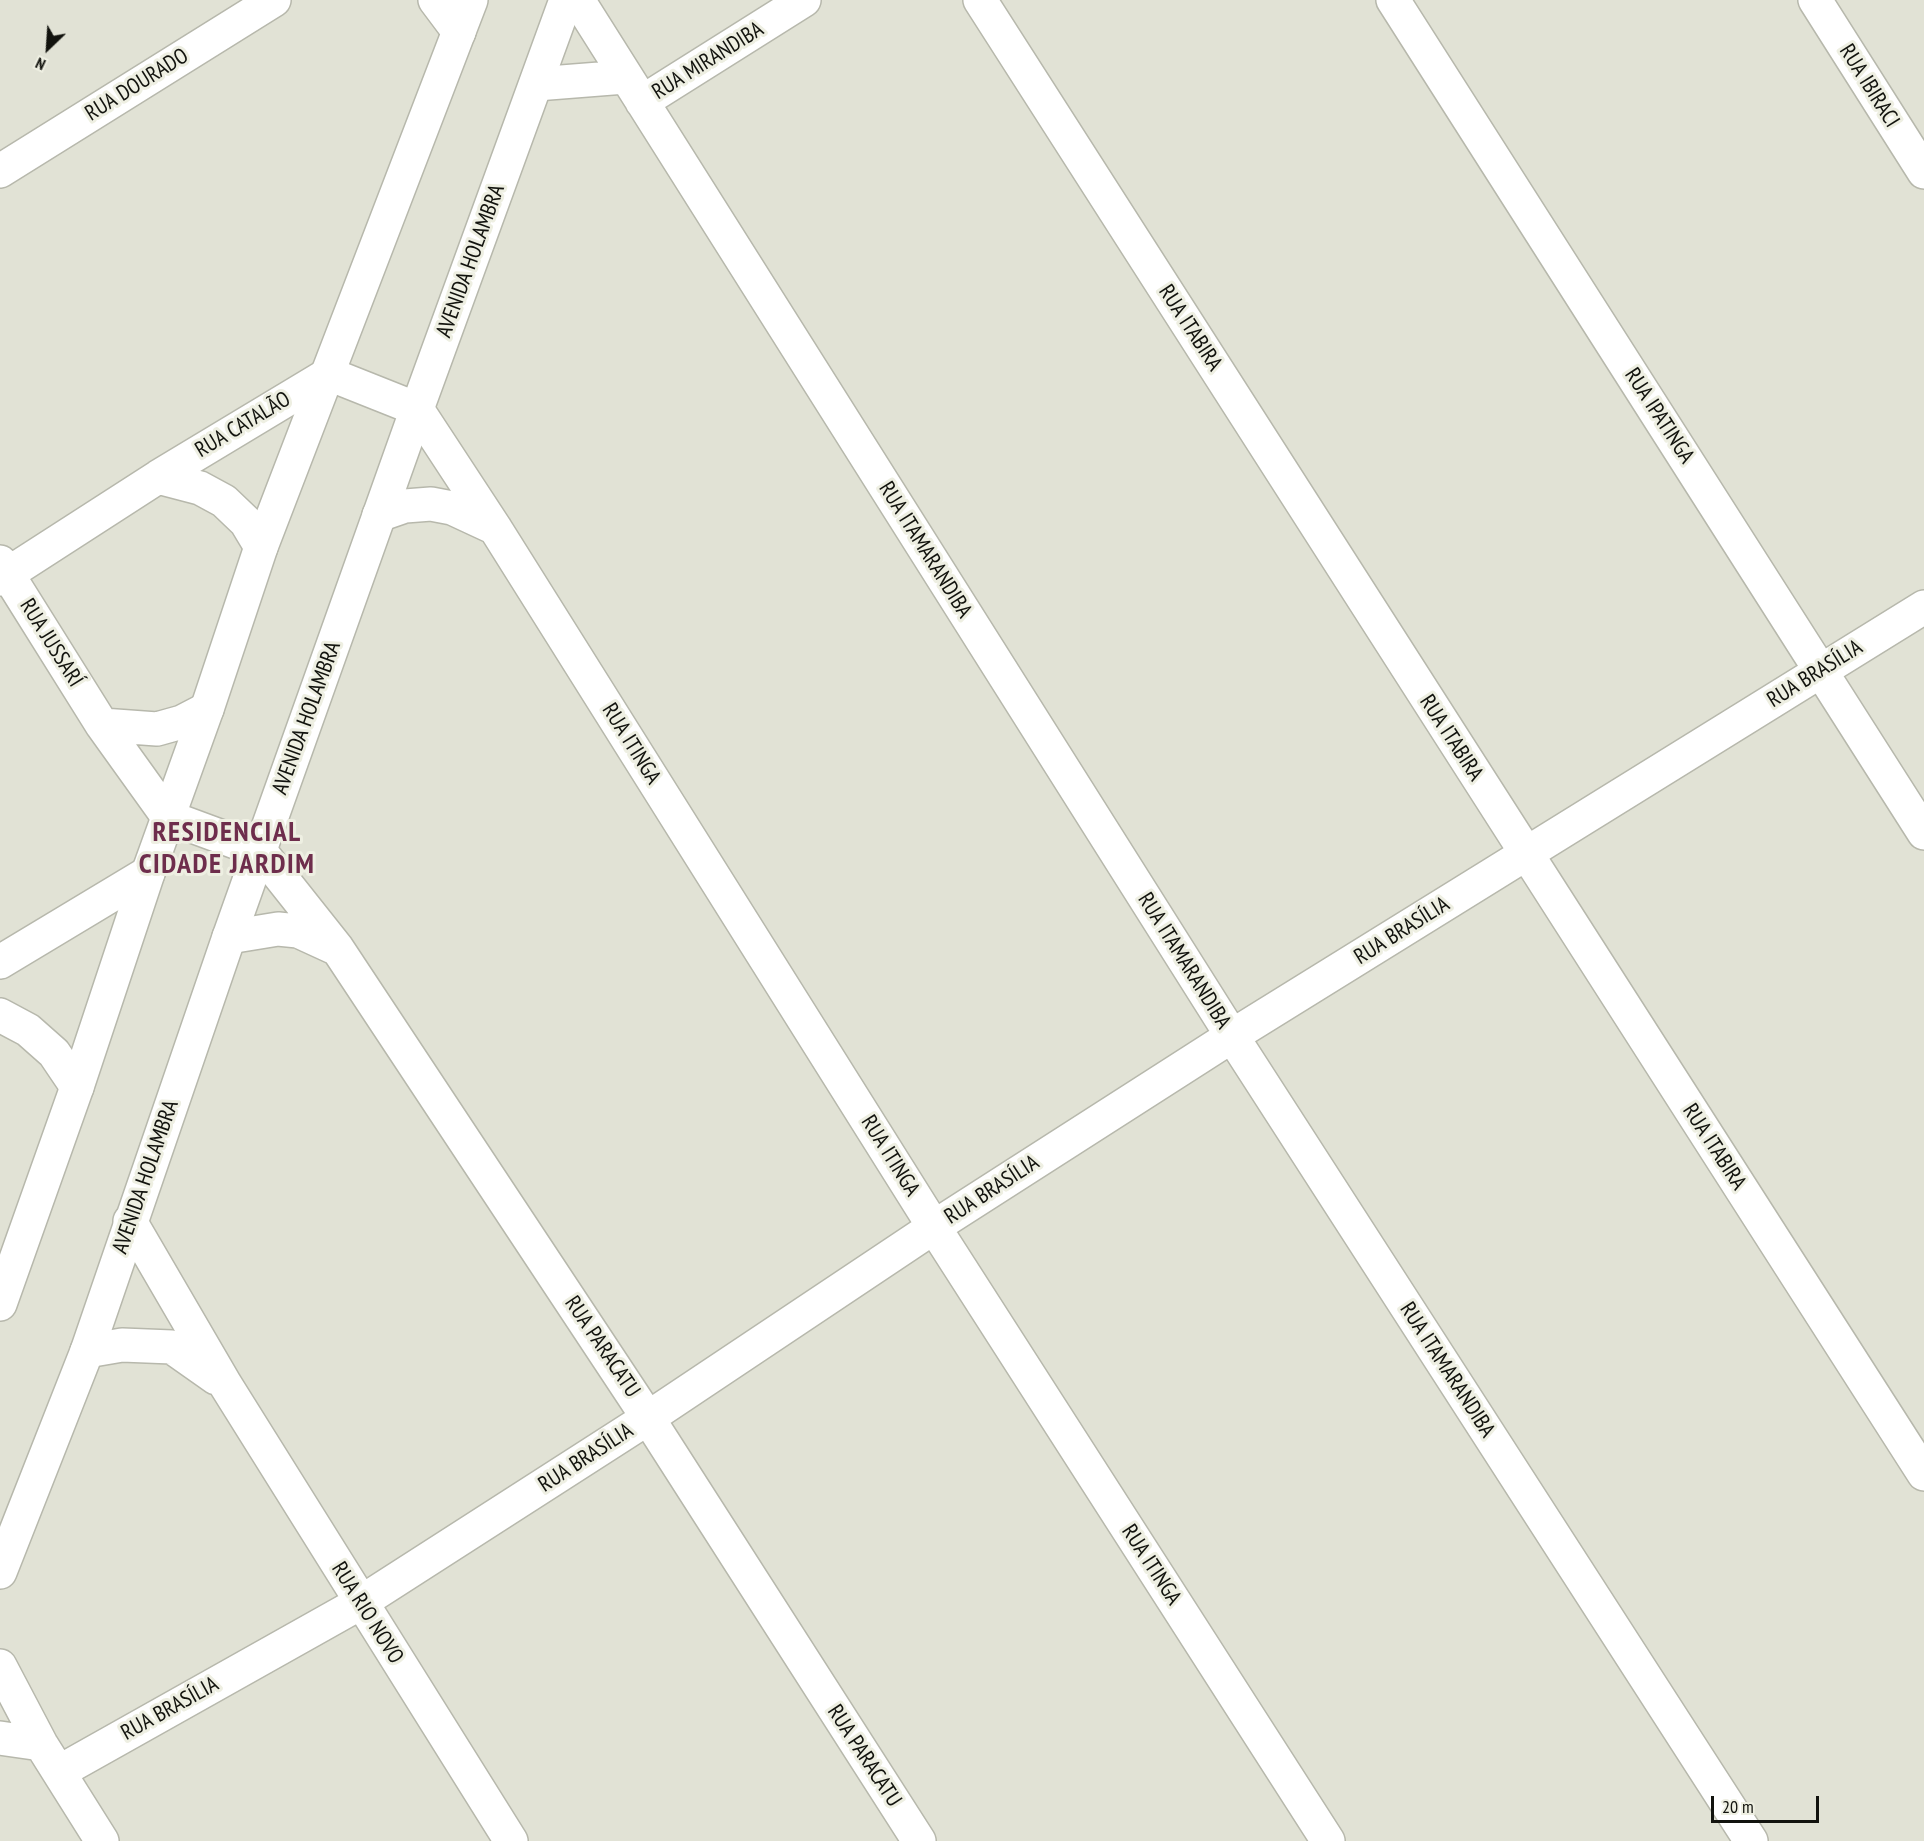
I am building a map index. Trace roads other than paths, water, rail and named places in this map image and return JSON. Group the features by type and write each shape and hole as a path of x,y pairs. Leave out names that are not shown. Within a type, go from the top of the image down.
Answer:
{"street":[{"name":"RUA DOURADO","path":"0,171 274,0"},
{"path":"435,0 459,32"},
{"path":"0,1304 78,1087 148,873 207,709 261,547 471,0"},
{"name":"AVENIDA HOLAMBRA","path":"0,1572 87,1351 229,937 566,0"},
{"name":"RUA ITAMARANDIBA","path":"578,0 1232,1036 1751,1841"},
{"name":"RUA MIRANDIBA","path":"633,89 804,0"},
{"name":"RUA ITABIRA","path":"980,0 1924,1474"},
{"name":"RUA IPATINGA","path":"1393,0 1924,833"},
{"name":"RUA IBIRACI","path":"1815,0 1924,172"},
{"path":"536,84 633,89"},
{"path":"329,374 417,409"},
{"name":"RUA CATALÃO","path":"3,571 329,374"},
{"name":"RUA ITINGA","path":"417,409 495,528 934,1227 1328,1841"},
{"name":"RUA CATALÃO","path":"158,477 200,488 224,501 246,522 261,547"},
{"path":"379,515 405,506 431,504 452,508 495,528"},
{"name":"RUA JUSSARÍ","path":"3,571 102,725 168,817"},
{"name":"RUA BRASÍLIA","path":"59,1772 360,1603 648,1418 934,1227 1232,1036 1924,607"},
{"path":"102,725 158,729 182,722 207,709"},
{"path":"168,817 260,851"},
{"name":"RUA PARACATU","path":"260,851 337,948 648,1418 919,1841"},
{"path":"0,962 148,873"},
{"path":"229,937 278,929 298,931 337,948"},
{"path":"0,1015 28,1030 54,1053 78,1087"},
{"name":"RUA RIO NOVO","path":"130,1221 225,1384 511,1841"},
{"name":"RUA RIO NOVO","path":"87,1351 122,1345 172,1347 225,1384"},
{"path":"0,1666 41,1744 102,1841"},
{"path":"0,1738 41,1744"}],"district":[{"name":"RESIDENCIAL CIDADE JARDIM","path":"227,849"}]}
